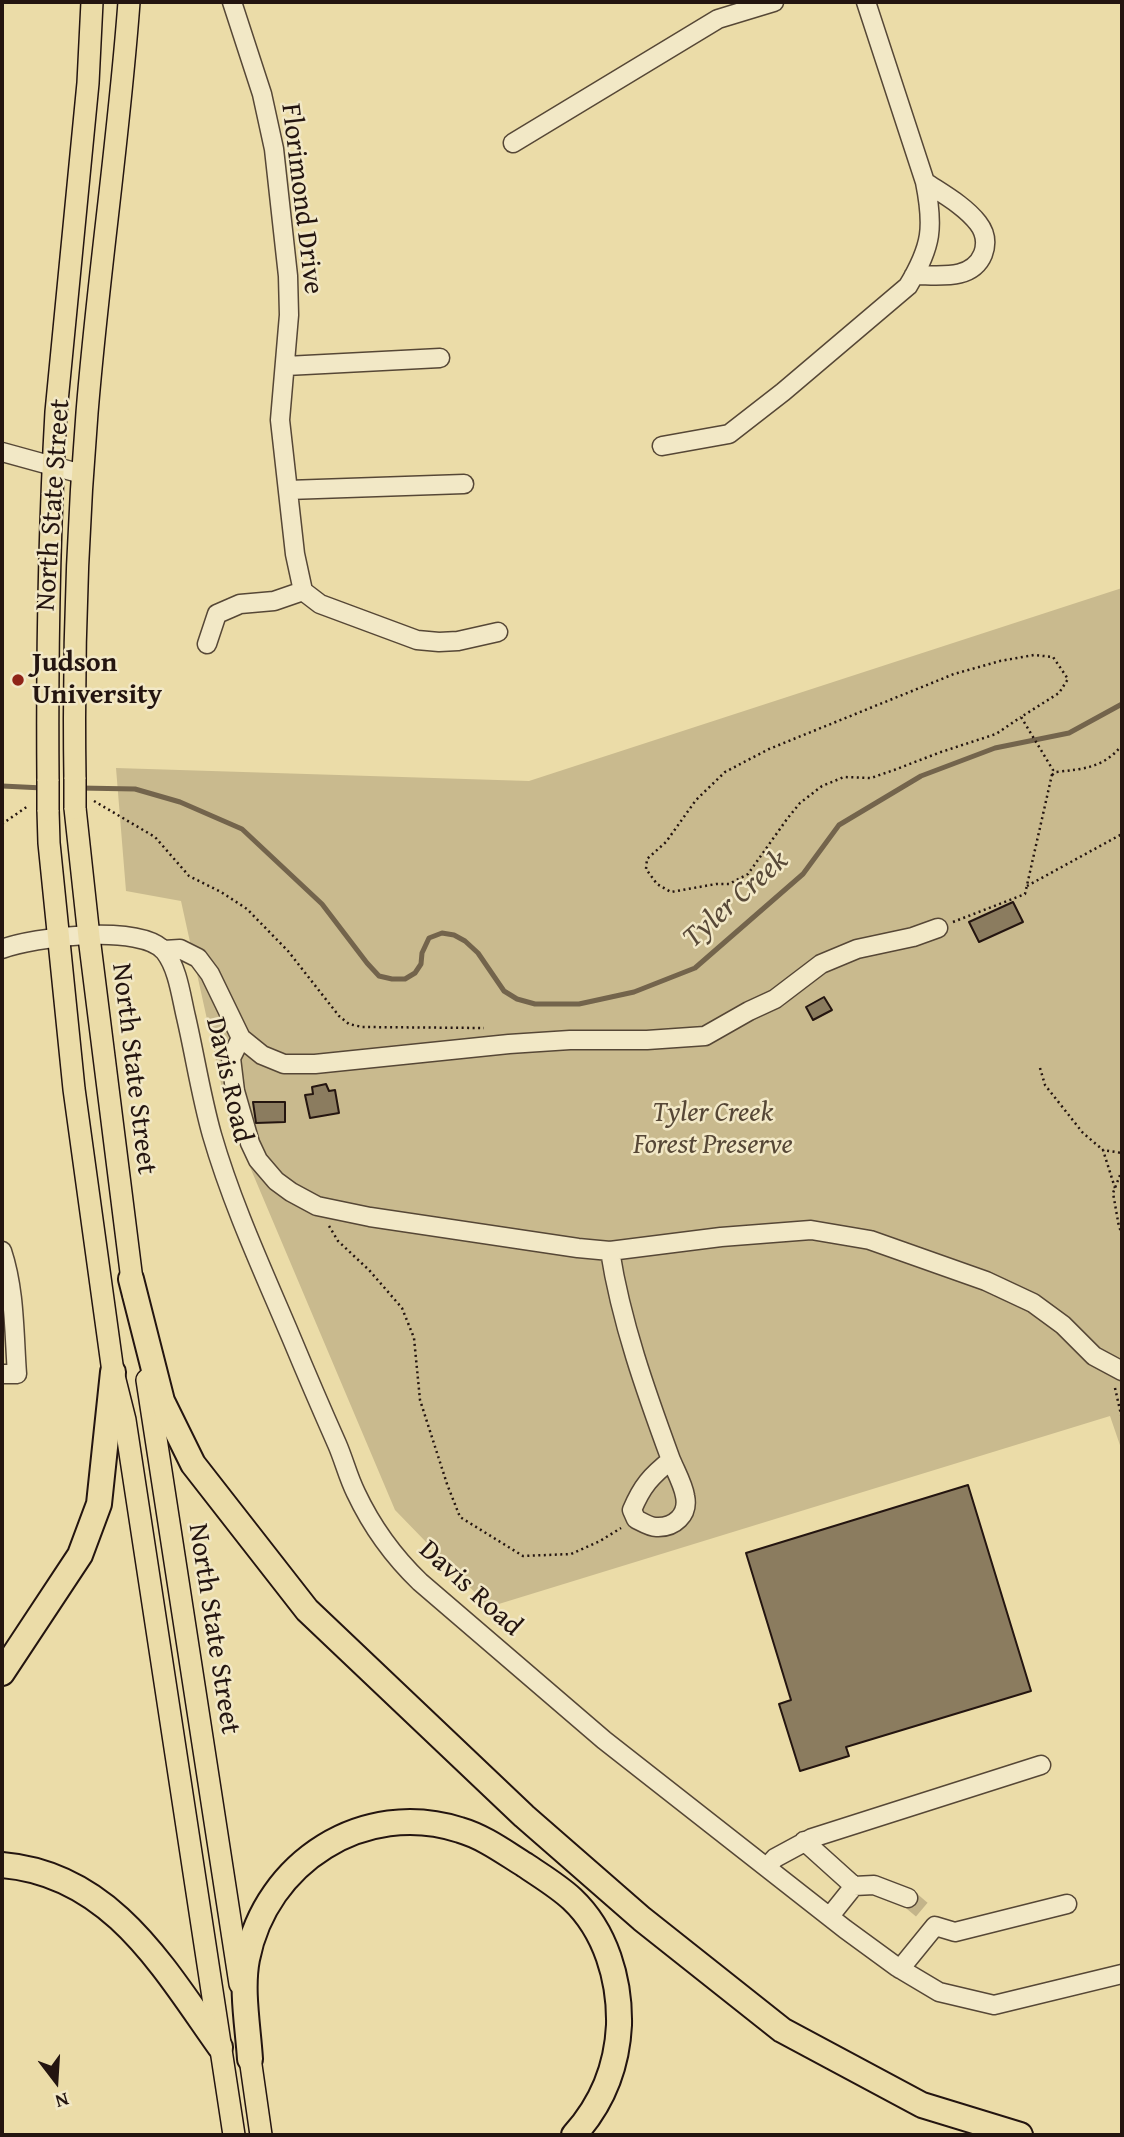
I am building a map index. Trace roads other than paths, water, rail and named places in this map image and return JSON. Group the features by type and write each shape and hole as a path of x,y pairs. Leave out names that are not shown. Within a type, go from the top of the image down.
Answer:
{"highway":[{"path":"131,1279 162,1401 193,1464 307,1610 524,1816 648,1924 782,2030 922,2105 1020,2135"},
{"path":"2,1673 80,1555 99,1504 113,1373"},
{"path":"250,2059 245,1977 247,1960 258,1922 283,1882 322,1846 361,1830 414,1822 446,1826 485,1840 550,1881 586,1915 610,1961 615,1977 619,2014 615,2057 609,2080 597,2105 574,2135"},
{"path":"2,1865 29,1868 64,1880 87,1892 108,1908 142,1940 220,2047"}],"main road":[{"name":"North State Street","path":"92,2 87,96 56,412 47,647 48,781 39,807 49,843 74,1089 113,1373 125,1420 234,2135"},
{"name":"North State Street","path":"129,2 82,474 74,607 75,779 89,937 131,1279 261,2135"}],"street":[{"name":"Florimond Drive","path":"232,2 262,94 274,149 288,276 289,315 280,420 295,554 303,591"},
{"path":"513,143 719,19 774,2"},
{"path":"662,446 729,434 898,295 908,286 914,275 930,238 931,210 925,182 866,2"},
{"path":"914,275 956,275 969,271 980,261 985,248 985,235 978,222 925,182"},
{"path":"286,366 440,358"},
{"path":"2,453 82,474"},
{"path":"288,490 464,484"},
{"path":"207,644 217,614 240,604 274,601 303,591 320,604 417,640 458,641 498,632"},
{"path":"2,949 18,943 59,936 125,936 153,942 164,950 180,949 198,958 210,974 241,1038 262,1055 284,1064 315,1064 509,1044 705,1036 775,999 821,964 857,949 913,937 938,928"},
{"name":"Davis Road","path":"164,950 179,986 211,1133 226,1176 356,1493 382,1540 398,1561 420,1583 604,1740 900,1969 939,1993 993,2005 1122,1974"},
{"path":"241,1038 231,1058 235,1091 250,1143 258,1160 276,1181 317,1206 369,1217 610,1251 721,1237 811,1230 870,1240 986,1281 1033,1303 1063,1325 1094,1356 1116,1368"},
{"path":"2,1251 11,1288 17,1374 2,1374"},
{"path":"610,1251 615,1287 650,1403 685,1493 687,1505 681,1518 667,1526 653,1527 636,1519 632,1510 649,1478 671,1460"},
{"path":"766,1867 775,1858 804,1841 1041,1765"},
{"path":"804,1841 854,1886 874,1885 908,1898"},
{"path":"830,1916 854,1886"},
{"path":"900,1969 931,1920 955,1932 1067,1904"}],"waterway":[{"name":"Tyler Creek","path":"80,788 135,789 180,802 242,829 322,904 379,976 405,979 415,973 421,964 422,953 429,938 442,933 465,941 478,953 504,991 517,999 535,1004 579,1004 634,992 695,968 803,874 839,825 921,776 995,748 1069,733 1122,704"},
{"name":"Tyler Creek","path":"2,786 43,788"}],"tunnel":[{"path":"908,1898 927,1914"}],"place":[{"name":"Judson University","path":"18,680"}],"park label":[{"name":"Tyler Creek Forest Preserve","path":"713,1130"}]}
